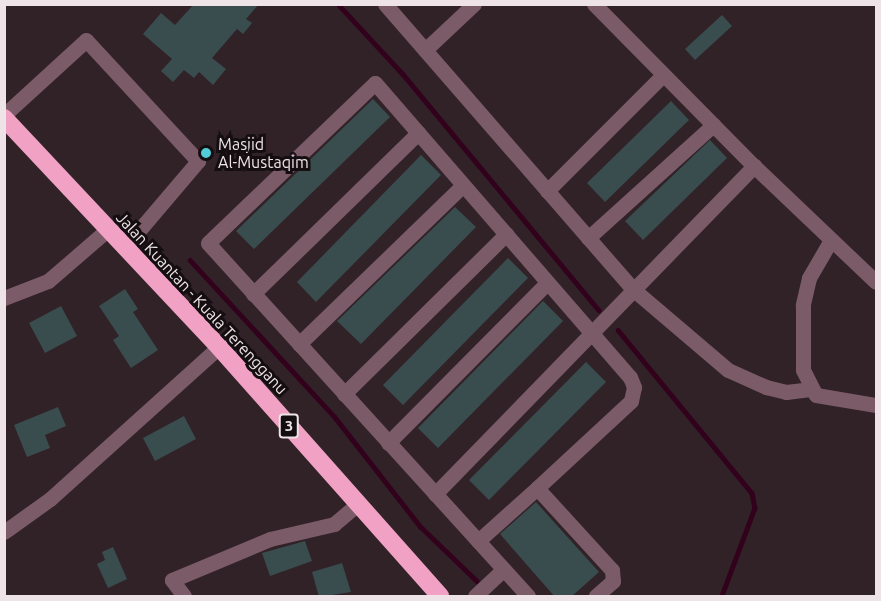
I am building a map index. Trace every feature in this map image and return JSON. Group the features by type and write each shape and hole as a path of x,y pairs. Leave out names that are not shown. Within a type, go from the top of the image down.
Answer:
{"highway":[{"name":"Jalan Kuantan - Kuala Terengganu","path":"4,116 107,230 219,347 440,597"}],"street":[{"path":"385,4 633,290 728,370 766,387 786,392 810,389 833,401 876,405"},
{"path":"425,50 474,4"},
{"path":"594,4 754,166 876,282"},
{"path":"4,116 86,40 198,161 124,248"},
{"path":"547,191 663,75"},
{"path":"478,542 631,400 634,387 630,377 375,83 208,243 253,294 299,344 388,443 435,494 503,570 528,597"},
{"path":"588,238 713,125"},
{"path":"253,294 418,133"},
{"path":"435,494 754,166"},
{"path":"299,344 463,185"},
{"path":"4,298 48,281 107,230"},
{"path":"344,394 506,234"},
{"path":"810,389 803,370 803,305 809,278 831,240"},
{"path":"388,443 547,283"},
{"path":"4,532 46,503 219,347"},
{"path":"537,488 612,570 613,580 596,597"},
{"path":"184,597 172,580 270,539 334,524 358,504"},
{"path":"475,597 503,570"}],"building":[{"path":"194,4 259,4 246,19 252,23 243,34 237,29 212,58 226,69 213,85 199,72 194,78 184,70 173,82 161,71 172,59 143,34 161,13 175,25"},
{"path":"722,15 732,26 695,60 685,49"},
{"path":"373,99 390,117 254,249 236,231"},
{"path":"671,101 689,120 605,202 587,183"},
{"path":"710,140 727,158 643,240 625,221"},
{"path":"421,155 441,175 316,302 297,282"},
{"path":"455,207 476,227 361,344 337,321"},
{"path":"508,258 528,278 403,405 383,385"},
{"path":"125,289 138,309 133,312 158,350 131,368 113,340 119,336 99,306"},
{"path":"543,301 563,321 438,448 418,428"},
{"path":"61,306 77,336 45,353 29,323"},
{"path":"586,362 606,382 489,500 469,480"},
{"path":"58,407 66,426 45,435 50,448 27,457 14,425"},
{"path":"184,416 196,439 155,461 143,438"},
{"path":"536,502 599,572 571,597 555,597 500,534"},
{"path":"305,541 312,561 270,576 262,553"},
{"path":"113,547 127,579 108,588 97,564 105,560 102,552"},
{"path":"342,563 351,592 319,597 312,572"}],"waterway":[{"path":"338,4 402,73 599,310"},
{"path":"190,260 334,416 420,526 477,581"},
{"path":"618,330 752,493 755,508 722,596"}],"place":[{"name":"Masjid Al-Mustaqim","path":"206,153"}]}
